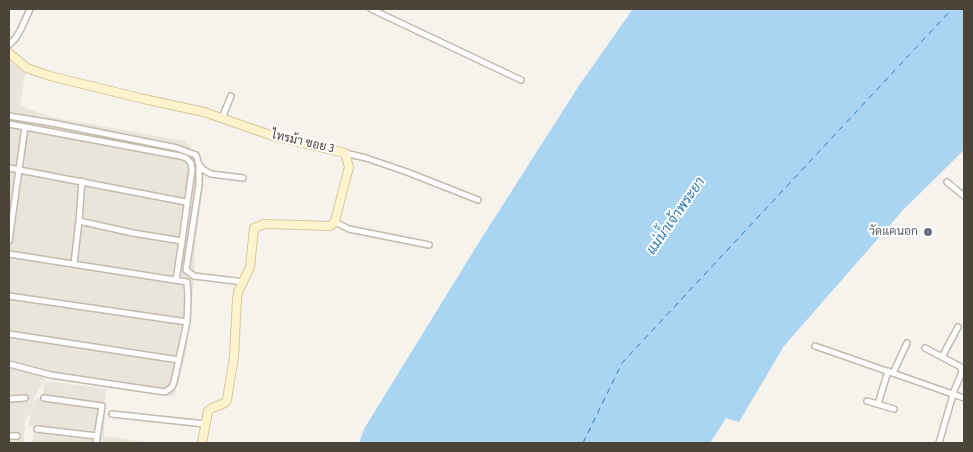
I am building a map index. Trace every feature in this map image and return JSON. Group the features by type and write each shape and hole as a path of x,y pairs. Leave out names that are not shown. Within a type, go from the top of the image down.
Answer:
{"street":[{"path":"9,45 21,29 30,9"},
{"path":"371,9 521,80"},
{"name":"ไทรม้า ซอย 3","path":"9,53 27,68 50,76 144,100 204,112 273,136 345,153 349,166 335,222"},
{"path":"222,118 231,96"},
{"path":"9,116 52,122 177,148 196,155 199,165 199,184 186,270 194,276 244,282"},
{"path":"9,124 180,156 191,163 192,170 176,280"},
{"path":"9,241 11,213 20,169 25,127"},
{"path":"345,153 407,172 478,200"},
{"path":"199,165 211,174 243,178"},
{"path":"9,168 186,202"},
{"path":"74,264 82,181"},
{"path":"947,182 964,196"},
{"path":"79,221 182,241"},
{"path":"202,443 208,411 225,403 227,400 234,356 238,292 244,282 251,261 253,232 257,225 284,224 327,227 335,222 348,229 429,245"},
{"path":"9,254 187,282 188,297 186,322 174,382 172,387 165,392 51,375 9,364"},
{"path":"9,296 186,322"},
{"path":"942,357 958,327"},
{"path":"9,334 179,360"},
{"path":"878,404 891,372 908,343"},
{"path":"815,346 964,398"},
{"path":"925,348 962,369 939,443"},
{"path":"9,398 26,398"},
{"path":"44,398 102,406 96,443"},
{"path":"867,400 894,408"},
{"path":"112,414 205,424"},
{"path":"37,429 97,436"},
{"path":"9,436 17,436"}],"shaded area":[{"path":"9,62 26,69 20,106 55,118 185,141 205,168 195,249 194,279 186,355 174,397 46,378 34,398 32,411 36,398 41,398 45,381 106,389 104,436 151,443 32,443 34,426 29,425 31,414 25,419 24,443 9,443"}],"water":[{"name":"แม่น้ำเจ้าพระยา","path":"633,9 964,9 964,150 903,210 784,346 739,422 726,418 710,443 359,443 364,429 481,239 580,84"}],"ferry route":[{"path":"583,443 622,363 952,9"}],"place":[{"name":"วัดแคนอก","path":"928,232"}]}
